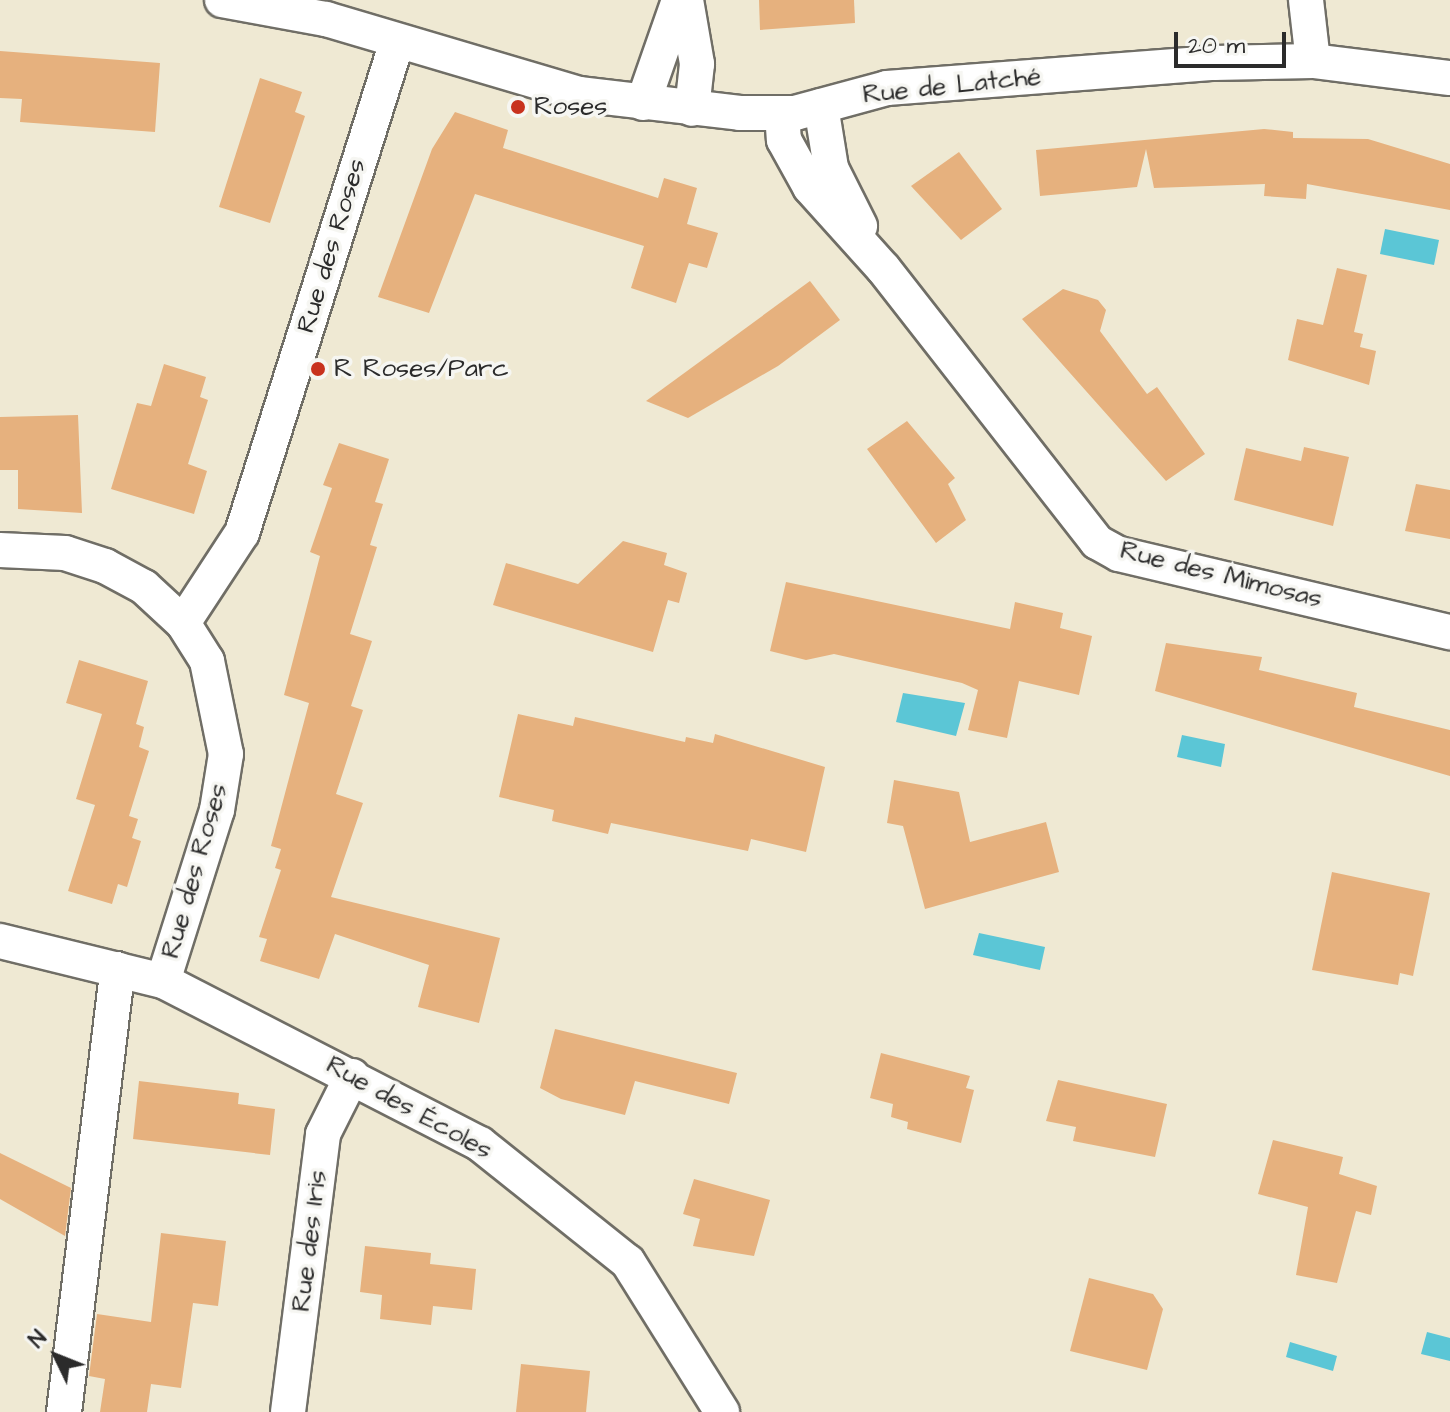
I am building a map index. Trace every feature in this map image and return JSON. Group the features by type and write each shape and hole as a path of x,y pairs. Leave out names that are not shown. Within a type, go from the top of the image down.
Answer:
{"street":[{"name":"Rue de Latché","path":"222,0 326,19 396,45 579,94 692,109 782,113 924,85 1313,61 1450,78"},
{"path":"643,103 679,0"},
{"path":"686,0 697,64 692,109"},
{"path":"1306,0 1313,61"},
{"name":"Rue des Roses","path":"163,981 217,810 226,754 207,661 183,623 242,533 396,45"},
{"name":"Rue des Mimosas","path":"821,106 831,168 883,268"},
{"name":"Rue des Mimosas","path":"782,113 797,168 883,268 1097,542 1129,557 1450,632"},
{"path":"0,550 65,553 105,566 144,587 183,623"},
{"name":"Rue des Écoles","path":"0,941 163,981 480,1144 628,1262 722,1412"},
{"path":"64,1412 118,969"},
{"name":"Rue des Iris","path":"288,1412 323,1134 352,1076"}],"water":[{"path":"1385,229 1439,240 1434,265 1380,254"},
{"path":"903,693 965,703 956,736 896,722"},
{"path":"1182,735 1225,744 1221,767 1177,757"},
{"path":"979,933 1045,947 1040,970 973,955"},
{"path":"1427,1332 1450,1338 1450,1361 1421,1354"},
{"path":"1290,1342 1337,1356 1333,1371 1286,1357"}],"building":[{"path":"759,0 854,0 855,23 760,30"},
{"path":"0,51 160,63 155,132 20,122 22,99 0,98"},
{"path":"260,78 302,92 295,112 305,116 270,223 219,207"},
{"path":"455,112 508,130 503,148 658,198 664,178 697,188 687,224 718,233 707,268 689,263 676,303 631,288 644,246 475,194 429,313 378,297 432,149"},
{"path":"1264,129 1293,132 1293,138 1368,139 1450,164 1450,210 1307,184 1306,199 1264,196 1265,184 1154,188 1146,149 1137,187 1040,196 1036,150"},
{"path":"959,152 1002,209 961,240 911,186"},
{"path":"1337,268 1367,275 1354,332 1363,334 1360,347 1376,351 1369,385 1288,360 1297,319 1323,325"},
{"path":"810,281 840,320 778,366 688,418 646,401"},
{"path":"1063,289 1098,300 1106,310 1100,331 1147,394 1157,387 1205,454 1166,481 1022,319"},
{"path":"164,364 206,377 200,397 208,400 188,464 207,471 194,514 111,489 137,403 151,406"},
{"path":"78,415 82,513 18,509 18,470 0,470 0,417"},
{"path":"907,421 955,478 948,484 966,520 936,543 867,449"},
{"path":"339,443 389,459 375,502 383,504 370,545 377,547 350,634 372,641 351,706 363,710 336,794 363,803 331,897 500,938 479,1023 418,1007 429,965 335,934 319,979 260,961 267,939 259,937 281,870 275,868 281,849 271,846 309,703 284,695 320,556 310,552 332,488 323,485"},
{"path":"1304,447 1349,457 1333,526 1234,500 1246,448 1301,461"},
{"path":"1416,484 1450,490 1450,539 1405,531"},
{"path":"623,541 667,553 664,565 687,573 679,603 668,600 653,652 493,605 506,563 578,584"},
{"path":"786,582 1010,629 1015,602 1063,613 1060,628 1092,636 1079,695 1019,681 1007,738 968,730 978,690 962,683 834,654 806,660 770,651"},
{"path":"1166,643 1262,657 1259,670 1357,693 1354,707 1450,730 1450,776 1155,691"},
{"path":"79,660 148,681 136,724 144,727 139,747 149,751 129,816 138,819 132,838 141,841 127,887 118,884 112,904 68,891 95,805 76,799 102,714 66,703"},
{"path":"518,714 573,726 575,717 685,742 686,737 713,743 715,734 825,767 806,852 751,839 748,851 611,823 608,834 552,821 554,810 499,797"},
{"path":"894,780 959,792 970,842 1046,822 1059,872 925,909 903,826 887,823"},
{"path":"1332,872 1430,893 1413,976 1400,973 1398,985 1312,970"},
{"path":"555,1029 737,1073 729,1104 635,1081 625,1115 561,1099 540,1088"},
{"path":"881,1053 970,1076 966,1088 974,1090 961,1143 907,1129 908,1122 891,1117 893,1104 870,1098"},
{"path":"1058,1080 1167,1104 1155,1157 1073,1141 1076,1127 1046,1121"},
{"path":"139,1081 239,1093 238,1104 275,1109 270,1155 133,1139"},
{"path":"1273,1140 1343,1157 1339,1174 1377,1186 1371,1215 1356,1211 1337,1283 1296,1275 1308,1207 1258,1194"},
{"path":"0,1153 71,1188 65,1236 0,1199"},
{"path":"694,1179 770,1200 754,1256 693,1246 700,1219 683,1214"},
{"path":"161,1233 226,1241 218,1306 193,1303 181,1388 151,1384 147,1412 100,1412 105,1379 89,1376 97,1314 151,1322"},
{"path":"365,1246 431,1253 430,1264 476,1269 472,1310 433,1306 431,1325 380,1319 382,1295 360,1292"},
{"path":"1089,1278 1153,1294 1163,1309 1147,1370 1070,1351"},
{"path":"521,1364 590,1371 586,1412 516,1412"}],"place":[{"name":"Roses","path":"518,107"},
{"name":"R Roses/Parc","path":"318,369"}]}
